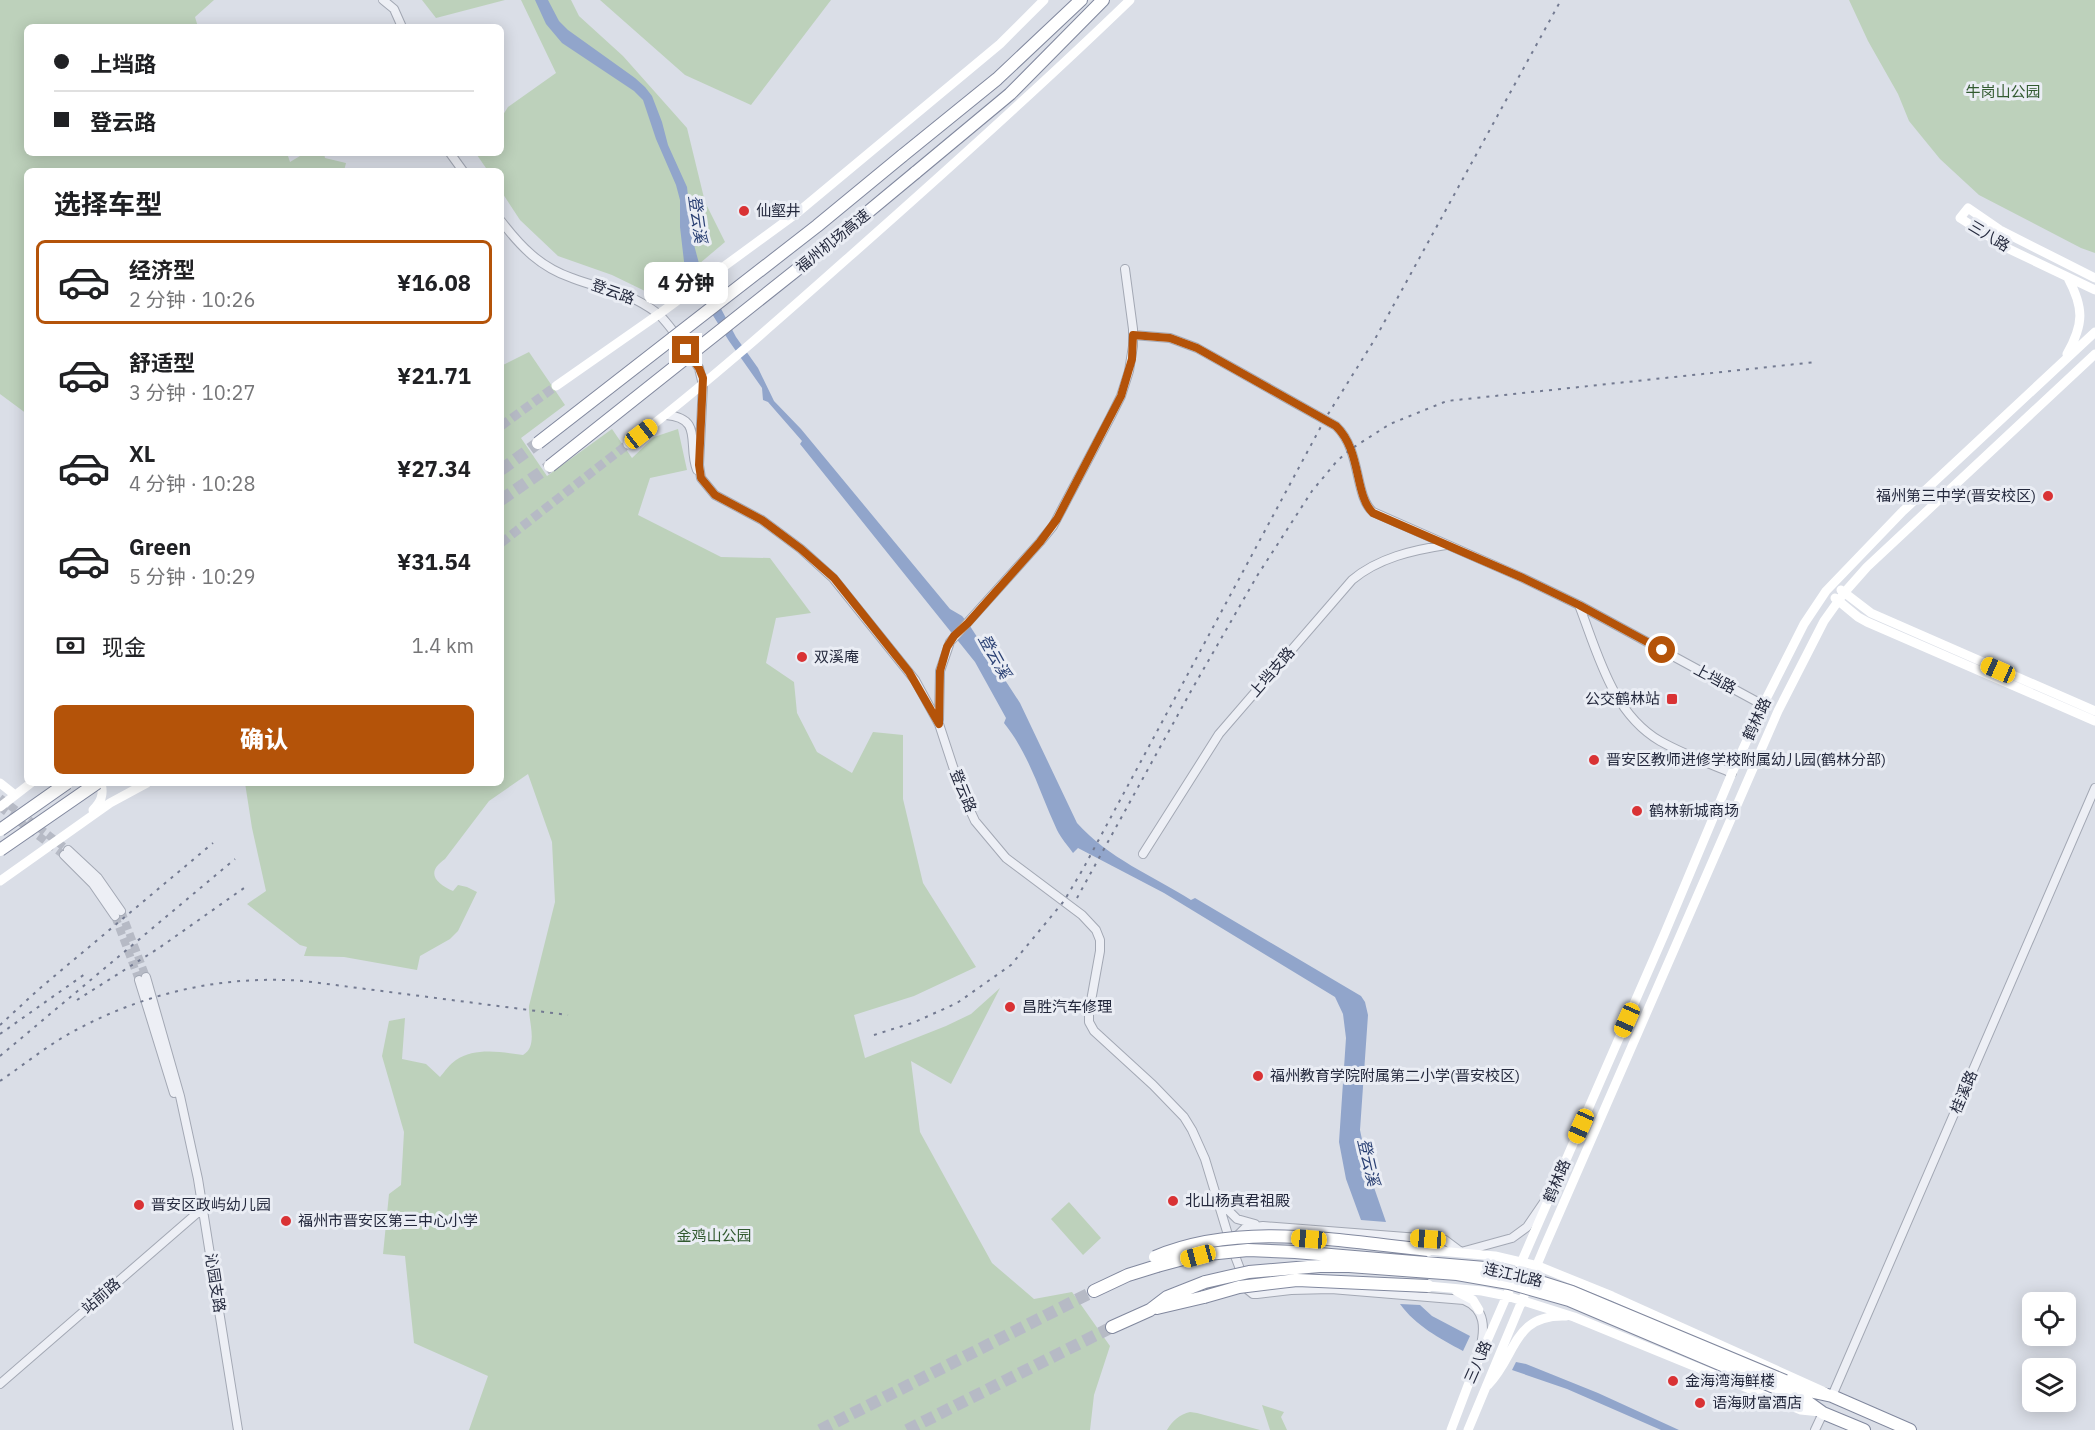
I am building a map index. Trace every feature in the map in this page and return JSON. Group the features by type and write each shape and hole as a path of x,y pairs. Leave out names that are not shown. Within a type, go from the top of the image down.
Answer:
{"highway":[{"name":"福州机场高速","path":"538,443 817,226 997,79 1081,0"},
{"name":"福州机场高速","path":"550,466 824,249 1011,94 1103,0"},
{"path":"0,830 63,786"},
{"path":"0,850 95,786"},
{"path":"1094,1291 1156,1262 1174,1249 1248,1236 1428,1250"},
{"name":"连江北路","path":"1156,1262 1248,1250 1485,1268 1512,1273 1572,1292 1783,1386 1823,1413 1864,1430"},
{"name":"连江北路","path":"1112,1327 1150,1310 1167,1297 1205,1282 1272,1269 1349,1266 1456,1274 1509,1283 1569,1300 1783,1386 1832,1396 1910,1430"},
{"path":"1150,1310 1239,1287 1298,1280 1428,1286"}],"main road":[{"path":"556,386 659,314 796,213 1000,44 1044,0"},
{"path":"628,444 719,372 912,202 1065,64 1130,0"},
{"name":"三八路","path":"2095,278 2009,235 1968,208 1960,218 2007,248 2095,290"},
{"path":"2061,363 2071,347 2080,321 2079,300 2068,278"},
{"name":"鹤林路","path":"1507,1296 1732,773 1804,624 1833,583 1903,511 2095,332"},
{"path":"1841,597 1867,567 2095,354"},
{"path":"1833,583 1841,597 1867,622 2095,721"},
{"path":"1826,591 2095,711"},
{"name":"三八路","path":"1468,1430 1773,721 1820,627 1841,597"},
{"path":"0,783 15,795"},
{"path":"0,807 27,786"},
{"path":"81,823 100,803 103,794 100,786"},
{"path":"0,881 110,803 141,786"},
{"path":"1428,1250 1495,1256 1538,1266 1812,1384 1832,1396"},
{"path":"1428,1286 1482,1291 1524,1300 1574,1317 1801,1410 1823,1413"},
{"path":"1442,1287 1462,1293 1473,1300 1479,1310"},
{"name":"三八路","path":"1452,1428 1477,1363 1507,1296"},
{"path":"1484,1389 1500,1374 1517,1337 1524,1329 1543,1319 1557,1316 1574,1317"}],"street":[{"path":"383,0 394,9 401,24"},
{"name":"登云路","path":"504,225 526,253 547,267 570,278 617,291 659,314 699,368 703,384 699,465 701,478 715,495 762,520 826,570 909,672 939,724 961,791 975,821 1006,858 1082,915 1096,930 1100,940 1100,951 1089,1012 1091,1027 1153,1085 1188,1123 1202,1151 1217,1198"},
{"path":"939,724 940,671 945,653 954,636 1040,542 1057,519 1121,396 1132,359 1133,335 1125,269"},
{"name":"上垱路","path":"1133,335 1170,338 1197,348 1336,426 1351,449 1370,510 1579,605 1763,705"},
{"path":"696,468 698,408 703,384"},
{"path":"666,414 680,417 689,423 696,468 701,478"},
{"name":"上垱支路","path":"1143,854 1219,734 1352,580 1387,559 1446,545"},
{"path":"1579,605 1609,682 1619,701 1635,720 1661,741 1732,773"},
{"name":"桂溪路","path":"1832,1396 2095,788"},
{"path":"66,852 118,914"},
{"name":"沁园支路","path":"143,979 167,1074 189,1136 238,1430"},
{"path":"1231,1243 1245,1228 1263,1226 1445,1240 1461,1252 1508,1240 1520,1233 1527,1227 1553,1190"},
{"path":"1217,1198 1237,1219 1263,1226"},
{"path":"1217,1198 1248,1290 1253,1294 1331,1289 1464,1300 1479,1310 1482,1315 1484,1329 1477,1363"},
{"name":"站前路","path":"0,1384 202,1208"},
{"path":"1815,1430 1823,1413"}],"green space":[{"path":"0,0 214,0 195,17 197,24 24,24 24,156 288,156 290,162 300,156 325,156 346,163 345,168 24,168 24,412 0,394"},
{"path":"422,0 505,0 436,18"},
{"path":"521,0 571,0 579,16 623,56 687,128 705,202 725,242 680,280 647,292 612,275 558,256 520,220 504,196 504,168 486,168 478,156 504,156 504,113 508,107 556,73"},
{"path":"600,0 831,0 751,105 685,75"},
{"name":"牛岗山公园","path":"1849,0 2095,0 2095,253 1979,195 1940,159 1909,121 1898,94 1868,41"},
{"name":"金鸡山公园","path":"529,352 565,405 521,438 547,476 612,429 632,458 654,437 678,429 687,470 650,478 638,515 721,557 770,558 811,613 776,618 766,663 794,682 797,713 817,752 852,773 873,732 903,735 903,799 923,883 976,967 914,996 854,1015 865,1058 971,1014 1000,988 951,1084 911,1061 920,1132 992,1263 1034,1299 1072,1292 1110,1346 1094,1395 1090,1430 469,1430 488,1376 414,1343 405,1256 383,1254 389,1194 401,1185 404,1132 382,1056 389,1021 405,1018 402,1059 426,1064 440,1077 454,1062 472,1053 489,1051 523,1055 528,1051 532,1039 529,1006 555,902 552,842 528,774 489,801 435,869 435,877 447,888 453,891 458,885 477,892 458,931 450,939 420,956 417,970 344,957 304,956 307,947 300,945 247,904 266,891 245,786 504,786 504,364"},
{"path":"1069,1202 1101,1238 1083,1255 1051,1219"},
{"path":"1262,1405 1284,1412 1281,1417 1287,1430 1270,1430"},
{"path":"1190,1412 1260,1430 1167,1430 1177,1418"}],"water":[{"path":"535,0 548,0 559,21 568,30 635,78 652,96 668,145 687,187 693,241 701,271 736,337 758,368 774,401 801,429 950,609 962,616 968,623 1020,703 1077,823 1089,835 1131,866 1191,900 1195,898 1361,996 1368,1015 1360,1130 1369,1173 1386,1222 1361,1220 1346,1179 1339,1142 1346,1038 1343,1014 1335,997 1164,893 1078,848 1073,853 1057,830 1028,761 1004,723 1006,718 975,662 800,444 802,441 768,402 763,400 762,388 690,279 685,270 680,227 680,200 643,100 634,91 562,43 546,24"},
{"path":"1400,1304 1420,1305 1432,1316 1470,1336 1463,1351 1421,1325"},
{"path":"1516,1362 1598,1393 1679,1430 1661,1430 1567,1389 1512,1370"}],"tunnel":[{"path":"504,424 556,386"},
{"path":"504,468 538,443"},
{"path":"504,541 628,444"},
{"path":"504,498 550,466"},
{"path":"0,798 68,850"},
{"path":"0,807 64,855"},
{"path":"121,911 146,977"},
{"path":"115,916 139,980"},
{"path":"820,1430 1094,1291"},
{"path":"907,1430 1112,1327"}],"railway":[{"path":"874,1035 915,1022 957,1003 1011,965 1064,901 1325,419 1375,339 1561,0"},
{"path":"1077,898 1257,576 1312,491 1337,461 1351,449 1390,424 1447,401 1816,362"},
{"path":"0,1025 39,989 213,843"},
{"path":"0,1056 235,859"},
{"path":"77,1000 159,948 244,888"},
{"path":"0,1034 85,974"},
{"path":"0,1081 56,1041 103,1017 158,996 215,984 274,980 304,981 568,1015"}],"place":[{"name":"仙壑井","path":"744,211"},
{"name":"福州第三中学(晋安校区)","path":"2048,496"},
{"name":"双溪庵","path":"802,657"},
{"name":"公交鹤林站","path":"1672,699"},
{"name":"晋安区教师进修学校附属幼儿园(鹤林分部)","path":"1594,760"},
{"name":"鹤林新城商场","path":"1637,811"},
{"name":"昌胜汽车修理","path":"1010,1007"},
{"name":"福州教育学院附属第二小学(晋安校区)","path":"1258,1076"},
{"name":"北山杨真君祖殿","path":"1173,1201"},
{"name":"晋安区政屿幼儿园","path":"139,1205"},
{"name":"福州市晋安区第三中心小学","path":"286,1221"},
{"name":"金海湾海鲜楼","path":"1673,1381"},
{"name":"语海财富酒店","path":"1700,1403"}],"route":[{"path":"686,350 703,378 699,465 704,483 715,495 762,520 801,549 834,578 915,680 939,724 940,671 947,647 954,636 1040,542 1057,519 1121,396 1132,359 1133,335 1170,338 1184,342 1254,378 1336,426 1351,449 1365,500 1373,513 1523,578 1662,650"}],"water label":[{"name":"登云溪","path":"698,219"},
{"name":"登云溪","path":"995,656"},
{"name":"登云溪","path":"1369,1162"}]}
